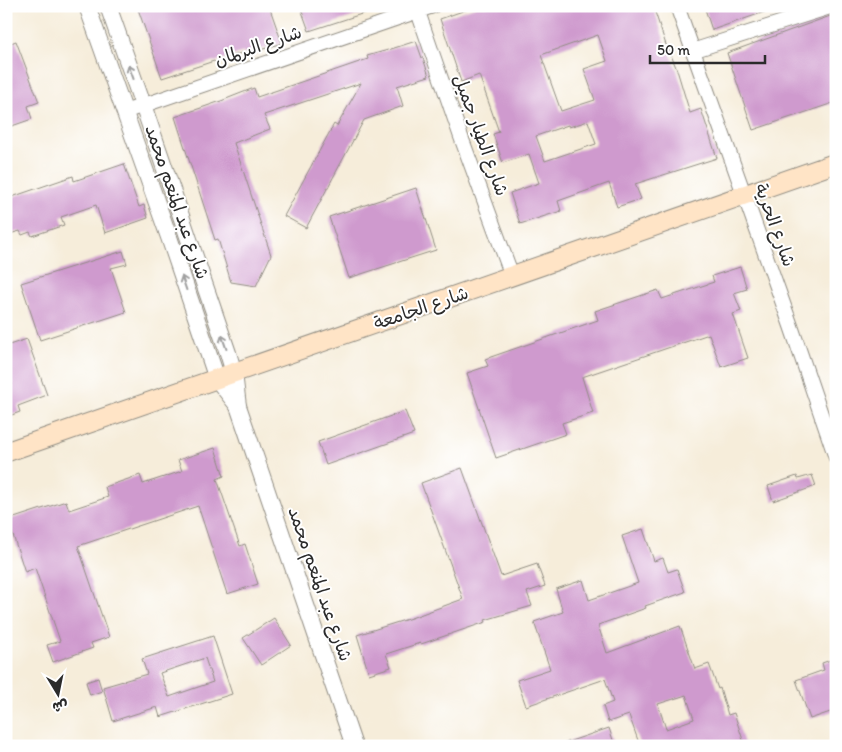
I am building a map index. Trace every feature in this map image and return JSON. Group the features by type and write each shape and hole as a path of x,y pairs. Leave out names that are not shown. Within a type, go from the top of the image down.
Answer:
{"main road":[{"name":"شارع الجامعة","path":"6,452 836,163"}],"street":[{"name":"شارع عبد المنعم محمد","path":"87,6 170,240 238,406 354,746"},
{"name":"شارع عبد المنعم محمد","path":"108,6 143,105 226,376"},
{"name":"شارع البرلمان","path":"124,112 417,9 433,6"},
{"name":"شارع الحرية","path":"677,6 836,458"},
{"path":"692,51 833,6"},
{"name":"شارع الطيار جميل","path":"417,9 512,276"}],"building":[{"path":"137,6 269,6 282,43 245,55 244,52 162,78"},
{"path":"300,6 377,6 377,9 309,31"},
{"path":"477,6 653,6 666,45 677,70 690,113 701,109 717,158 635,184 641,199 617,207 609,183 558,201 561,211 520,224 510,193 539,183 529,154 503,163 493,134 499,132 479,75 461,82 440,19","holes":["598,35 607,61 584,69 595,100 561,111 541,55","588,121 596,144 545,161 536,136 568,125 569,127"]},
{"path":"704,6 775,6 776,8 712,30"},
{"path":"836,14 836,102 753,130 727,53"},
{"path":"16,41 39,102 28,106 32,119 6,128 6,45"},
{"path":"416,41 429,76 397,86 403,106 364,120 306,228 284,216 334,124 337,126 361,83 264,115 270,129 234,143 271,255 256,286 231,282 218,239 215,240 175,117 254,88 257,97 368,59 367,56"},
{"path":"124,164 139,207 144,205 148,218 105,233 96,205 61,217 64,225 32,236 30,232 22,235 20,231 6,235 6,199 73,176 74,181"},
{"path":"416,188 436,250 349,278 329,217"},
{"path":"123,251 127,264 111,268 126,312 40,340 21,283"},
{"path":"740,267 747,289 734,293 741,311 733,314 748,358 721,367 709,334 582,377 593,413 562,423 566,434 496,458 467,373 488,366 485,359 598,320 595,311 658,290 662,299 714,282 712,276"},
{"path":"27,339 47,395 18,406 20,412 6,417 6,379 8,379 10,386 12,385 6,370 6,346"},
{"path":"405,411 414,434 326,465 318,442"},
{"path":"215,448 224,476 217,479 240,546 245,544 258,584 227,594 198,506 78,546 109,637 91,643 93,648 53,662 47,645 60,641 35,568 25,572 8,520 66,501 69,510 108,497 105,487 140,475 143,484 182,471 178,460"},
{"path":"462,468 501,576 537,564 545,586 527,592 532,606 386,654 391,667 369,674 357,635 463,599 421,483"},
{"path":"812,475 816,486 773,501 768,486 797,476 798,479"},
{"path":"643,529 654,561 663,558 668,572 677,569 685,592 598,625 607,653 680,626 695,669 709,664 718,689 720,688 728,715 734,713 745,746 640,746 629,715 608,722 603,706 613,702 605,679 526,706 517,680 550,669 534,622 563,612 556,589 583,580 589,600 638,583 622,536","holes":["686,695 694,719 666,729 658,704"]},
{"path":"274,618 291,645 261,665 243,638"},
{"path":"213,636 232,694 160,717 157,707 113,721 103,687 147,674 142,659","holes":["205,658 213,682 169,697 160,673"]},
{"path":"836,658 836,710 810,719 796,680 824,670 822,663"},
{"path":"98,678 102,691 90,695 86,682"},
{"path":"609,728 615,746 562,746 562,744"}]}
